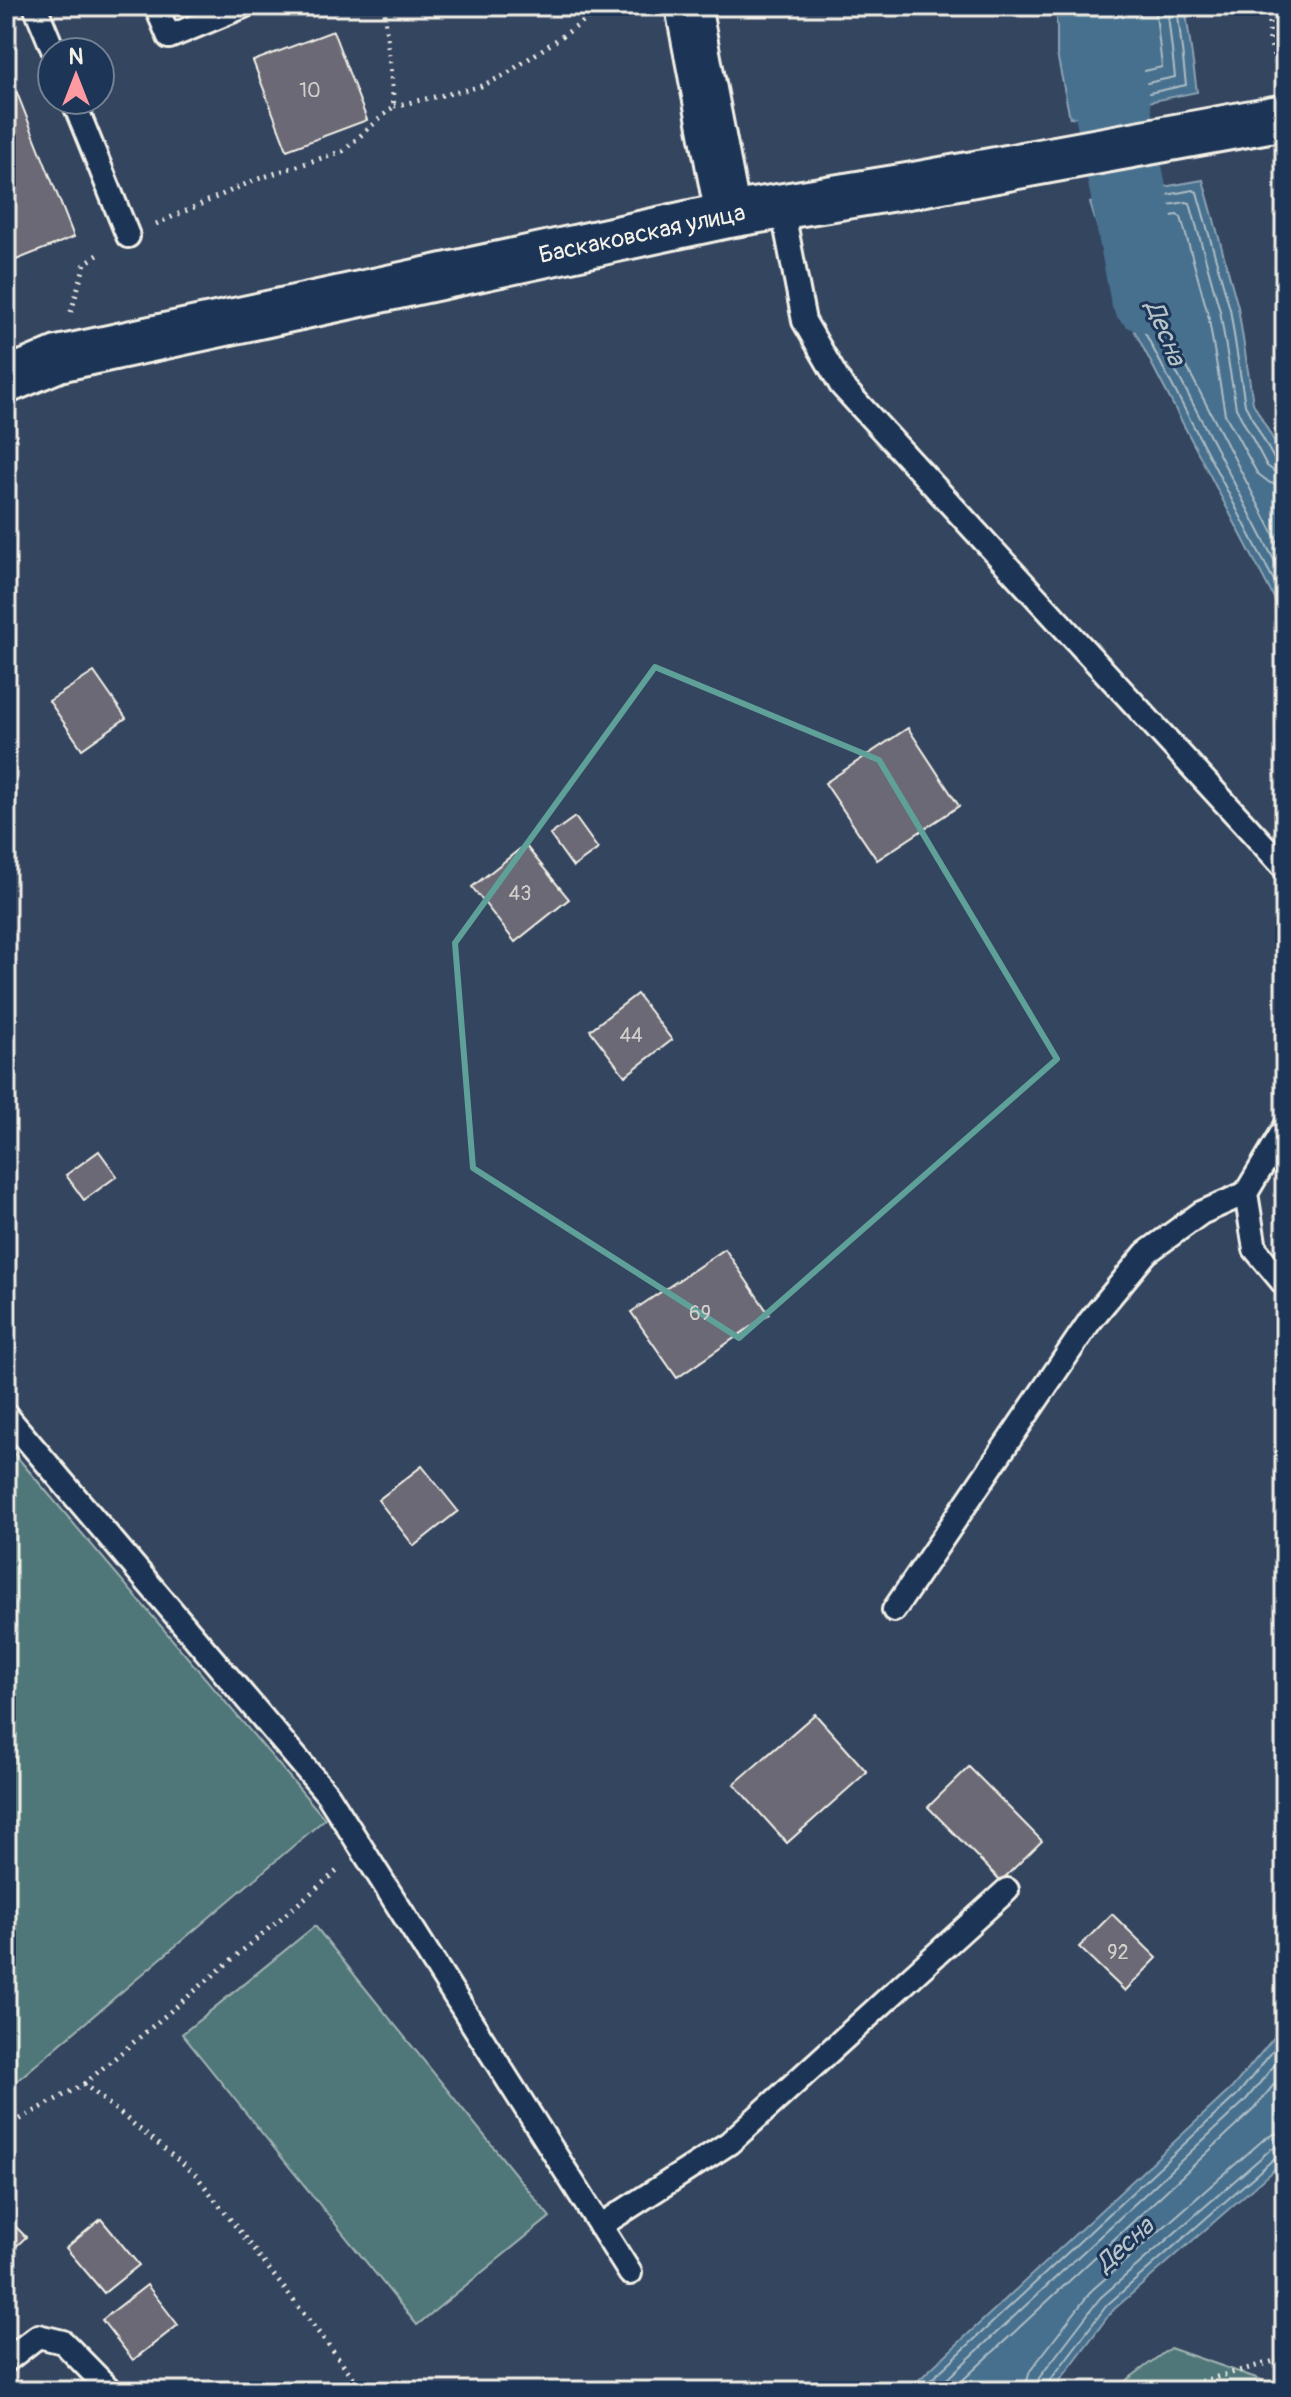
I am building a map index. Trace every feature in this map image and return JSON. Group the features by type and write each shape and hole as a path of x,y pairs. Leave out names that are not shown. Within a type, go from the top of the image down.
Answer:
{"street":[{"path":"688,6 728,215"},
{"name":"Баскаковская улица","path":"6,381 58,359 728,215 914,185 1283,101"}],"lane":[{"path":"35,6 47,36"},
{"path":"156,6 169,37 244,6"},
{"path":"79,116 128,236"},
{"path":"782,207 804,321 841,385 1285,868"},
{"path":"894,1610 1090,1321 1146,1253 1201,1213 1246,1193 1285,1128"},
{"path":"1246,1193 1255,1249 1285,1285"},
{"path":"6,1415 328,1795 630,2273"},
{"path":"600,2226 729,2143 1007,1890"},
{"path":"6,2361 38,2336 63,2342 111,2391"}],"path":[{"path":"384,6 394,106"},
{"path":"58,359 85,263 128,236 255,180 343,151 394,106 479,87 503,76 607,6"},
{"path":"1268,6 1270,41 1283,101"},
{"path":"6,2127 84,2084 363,1850"},
{"path":"84,2084 195,2174 364,2391"},
{"path":"1188,2391 1199,2382 1285,2358"}],"highlighted area":[{"path":"655,667 879,760 1057,1059 739,1338 473,1168 455,943"}],"green space":[{"path":"6,1444 325,1819 6,2090"},
{"path":"315,1926 550,2217 417,2325 182,2034"},
{"path":"1170,2348 1285,2388 1285,2391 1112,2391"}],"water":[{"path":"1057,6 1185,6 1197,92 1070,118 1057,54"},
{"path":"1203,180 1238,307 1253,403 1285,467 1285,619 1122,307 1090,203 1112,196"},
{"path":"1285,2024 1285,2160 1112,2311 1052,2391 907,2391 1232,2088"}],"building":[{"path":"333,31 367,120 287,150 253,61"},
{"path":"6,65 74,237 6,264"},
{"path":"94,672 126,718 82,749 49,701"},
{"path":"908,728 959,806 877,860 825,783"},
{"path":"575,817 598,849 573,867 550,835"},
{"path":"525,845 569,899 515,942 472,887"},
{"path":"637,994 672,1040 625,1076 590,1030"},
{"path":"99,1151 117,1176 84,1200 66,1175"},
{"path":"725,1249 769,1314 677,1378 631,1312"},
{"path":"422,1466 458,1511 414,1546 378,1500"},
{"path":"815,1714 867,1772 787,1843 734,1784"},
{"path":"969,1767 1042,1841 1001,1881 928,1807"},
{"path":"1112,1914 1157,1958 1125,1991 1079,1947"},
{"path":"6,2217 26,2237 6,2256"},
{"path":"101,2219 139,2265 104,2293 66,2248"},
{"path":"147,2285 178,2325 133,2360 102,2320"}],"waterway":[{"name":"Десна","path":"1093,6 1148,295"}]}
